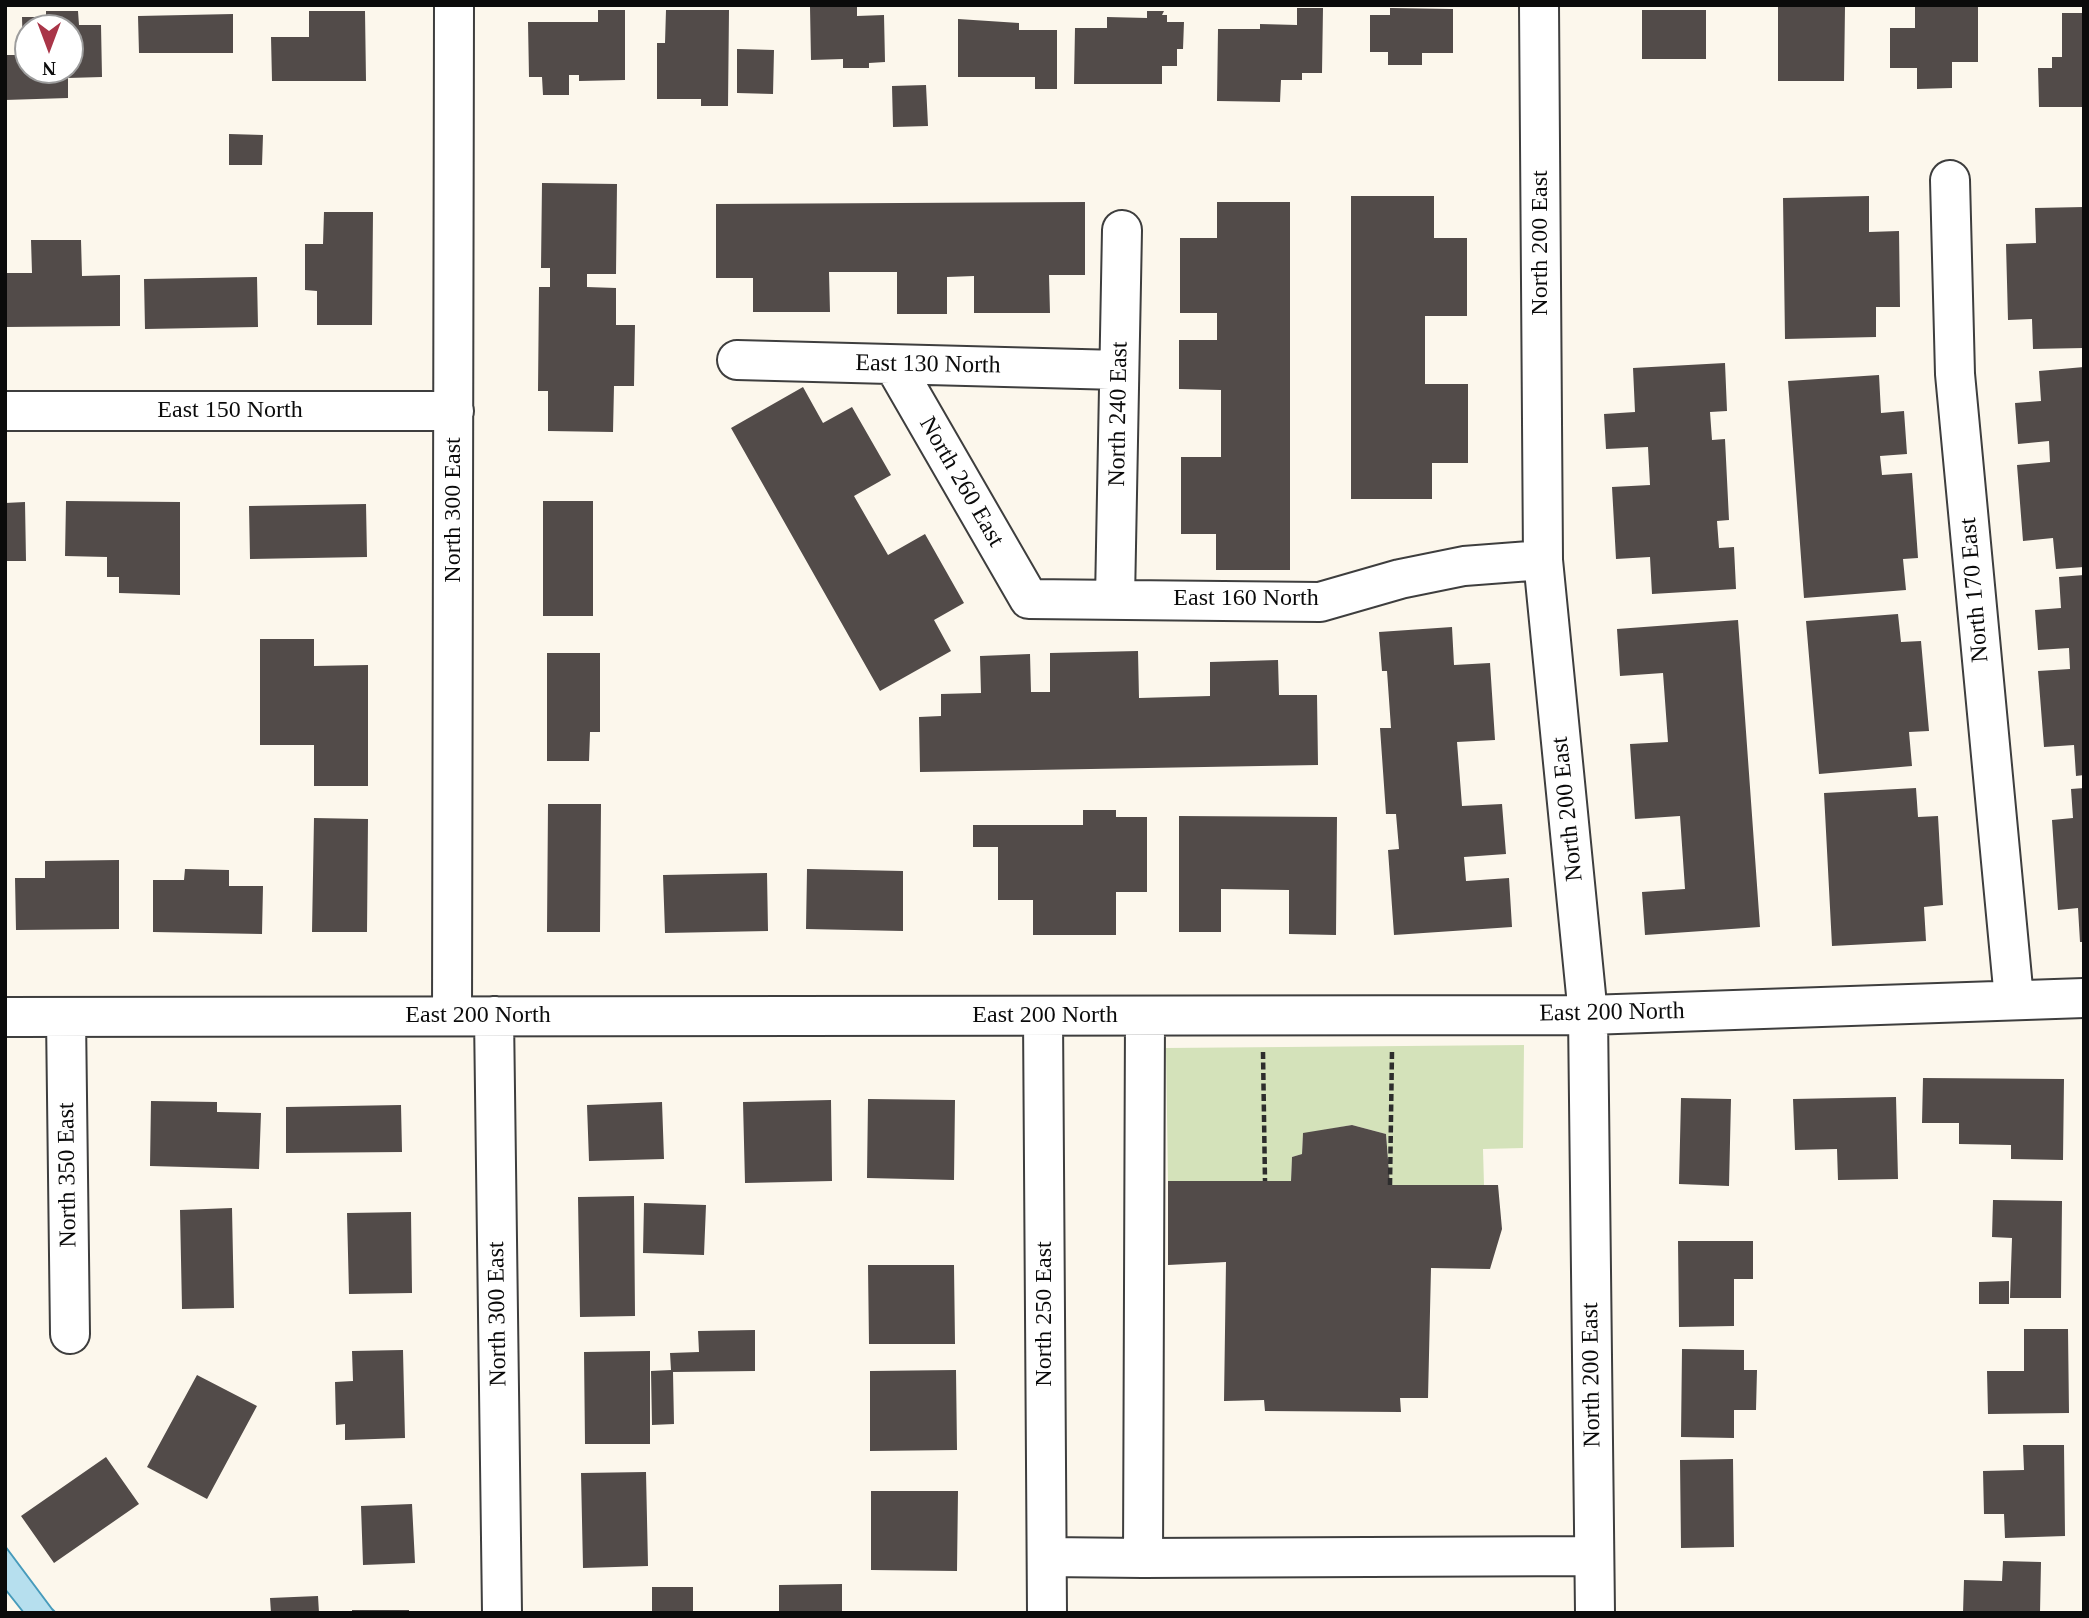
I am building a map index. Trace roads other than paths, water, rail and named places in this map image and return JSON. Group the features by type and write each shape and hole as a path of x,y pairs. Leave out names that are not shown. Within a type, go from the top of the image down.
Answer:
{"street":[{"name":"North 300 East","path":"452,1016 454,5"},
{"name":"North 200 East","path":"1539,5 1542,560 1588,1015 1595,1613"},
{"name":"North 170 East","path":"1950,180 1955,374 2014,999"},
{"name":"North 240 East","path":"1115,599 1122,230"},
{"name":"East 130 North","path":"737,360 1119,370"},
{"name":"North 260 East","path":"894,365 1029,599"},
{"name":"East 150 North","path":"5,411 454,411"},
{"name":"East 160 North","path":"1029,599 1320,602 1400,579 1464,566 1542,560"},
{"name":"East 200 North","path":"5,1017 1588,1015 2084,998"},
{"name":"North 300 East","path":"494,1016 502,1613"},
{"name":"North 250 East","path":"1043,1016 1047,1613"},
{"path":"1143,1558 1144,1016"},
{"name":"North 350 East","path":"66,1017 70,1334"},
{"path":"1047,1557 1594,1556"}],"water":[{"path":"5,1546 56,1613 24,1613 5,1589"}]}
